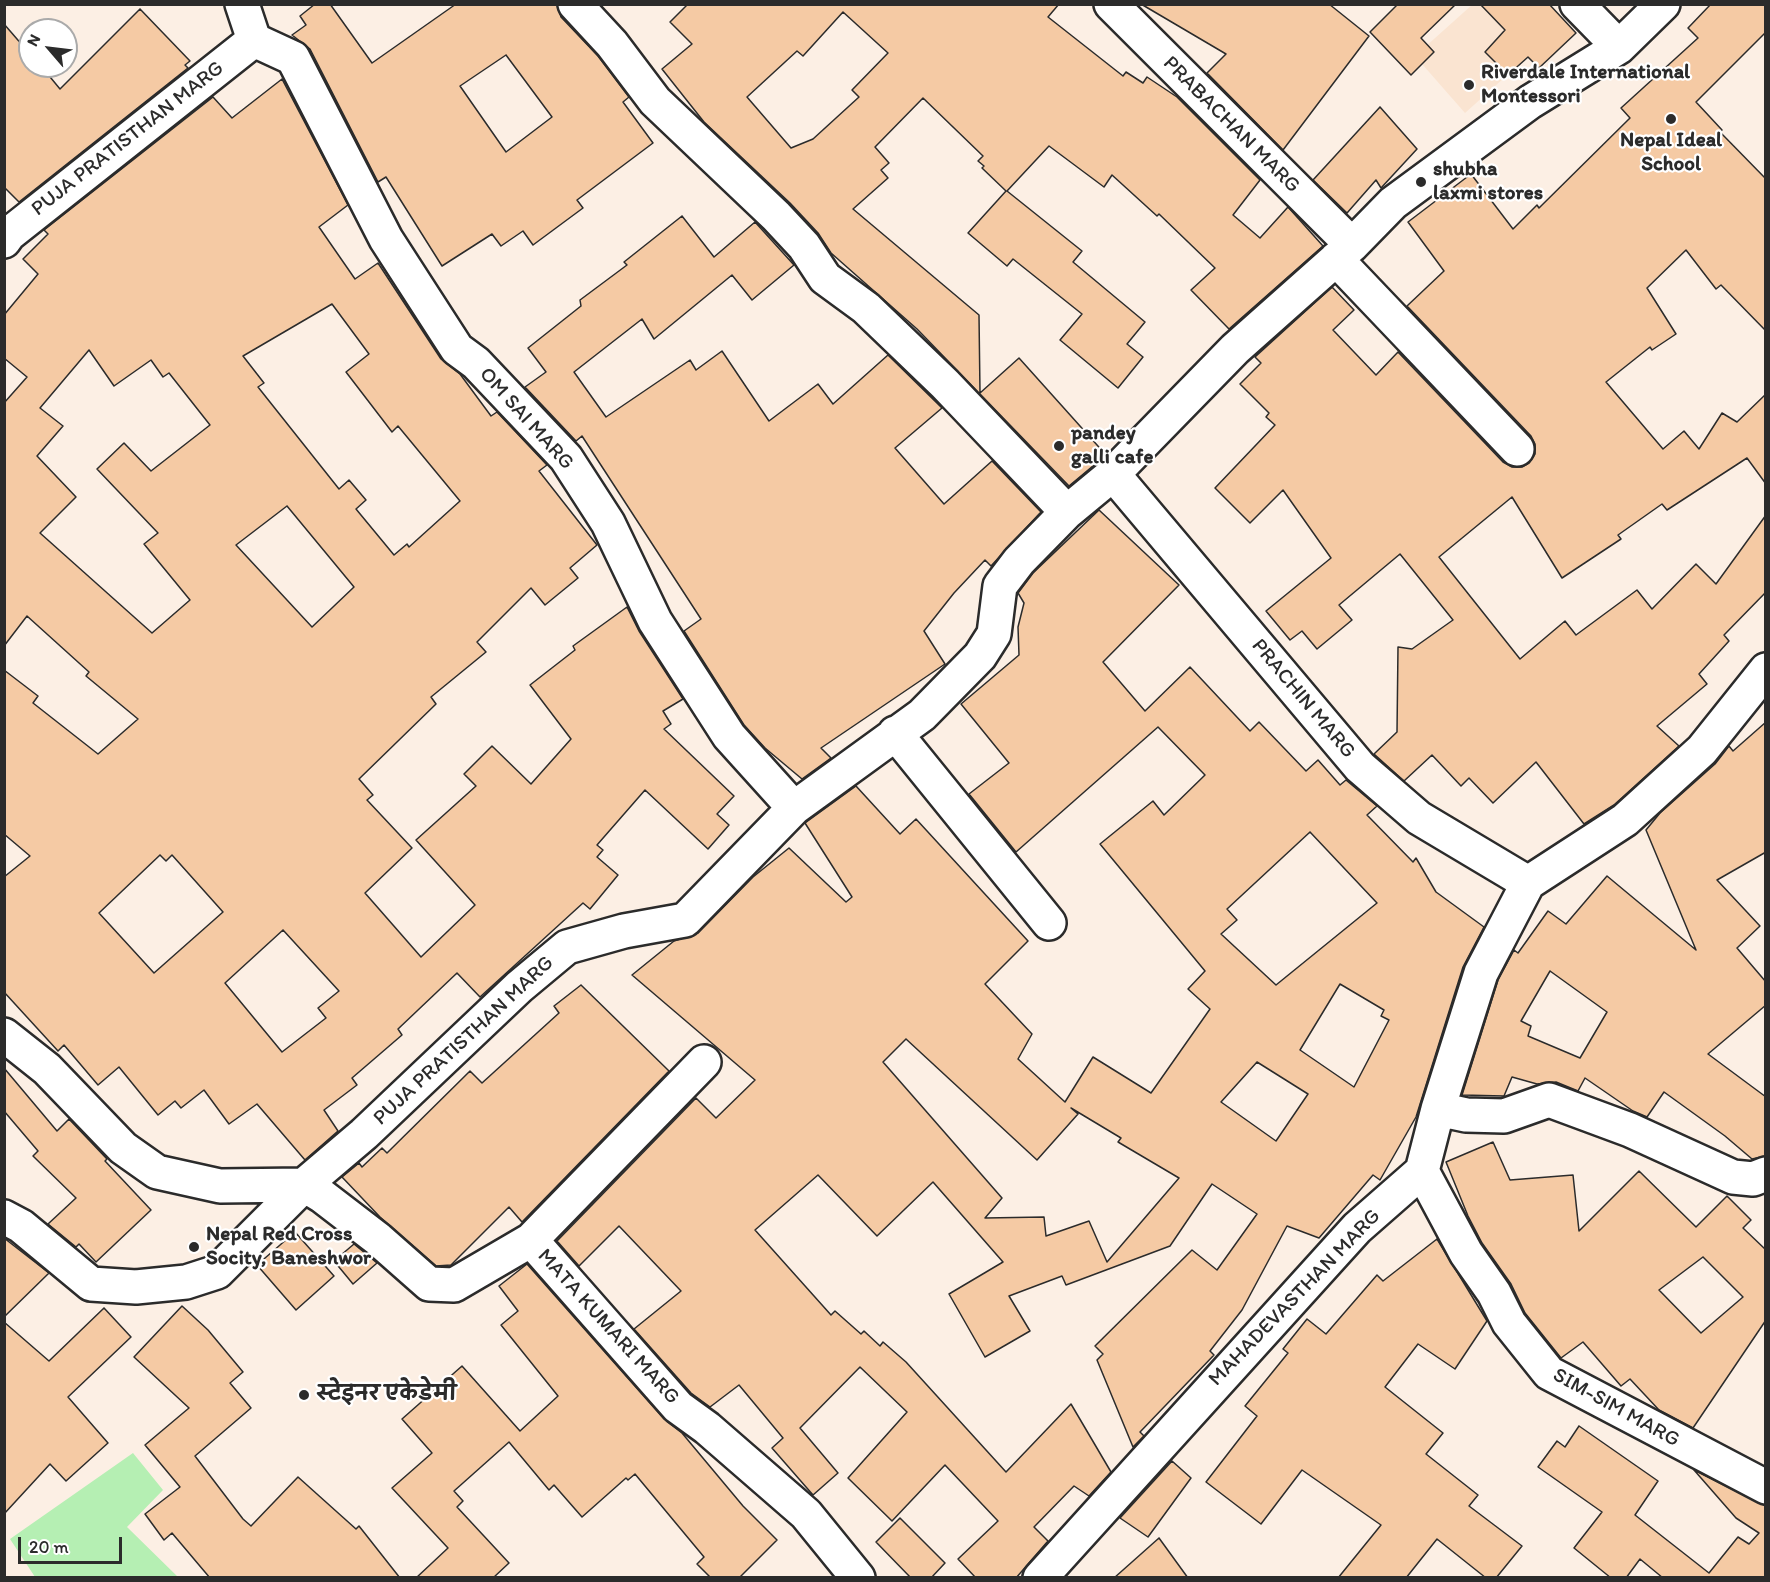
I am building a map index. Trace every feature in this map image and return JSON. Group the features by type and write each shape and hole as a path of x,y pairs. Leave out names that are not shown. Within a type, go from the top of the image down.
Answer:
{"street":[{"path":"242,4 255,40"},
{"path":"575,4 612,44 655,101 776,216 804,246 825,278 866,308 945,384 999,444 1067,512"},
{"name":"PRABACHAN MARG","path":"1111,4 1344,252 1517,449"},
{"path":"1577,4 1619,47"},
{"name":"PUJA PRATISTHAN MARG","path":"4,1217 21,1226 91,1284 136,1287 186,1282 217,1272 304,1185 364,1134 519,987 567,946 624,931 685,920 794,808 922,715 980,656 994,634 1000,586 1019,561 1067,512 1113,474 1235,349 1344,252 1393,203 1530,102 1619,47 1663,4"},
{"name":"PUJA PRATISTHAN MARG","path":"4,241 9,234 255,40"},
{"name":"OM SAI MARG","path":"255,40 293,58 386,239 457,349 476,363 566,458 608,524 655,621 729,736 794,808"},
{"name":"PRACHIN MARG","path":"1113,474 1360,768 1419,818 1528,883"},
{"path":"1422,1171 1438,1109 1481,973 1528,883 1625,820 1702,750 1766,670"},
{"path":"895,733 1049,923"},
{"path":"4,1035 47,1069 123,1148 157,1172 220,1186 304,1185"},
{"path":"531,1240 704,1062"},
{"path":"1438,1109 1466,1115 1504,1116 1549,1100 1630,1130 1734,1178 1753,1179 1766,1174"},
{"name":"SIM-SIM MARG","path":"1422,1171 1466,1253 1494,1293 1509,1323 1549,1373 1766,1487"},
{"name":"MAHADEVASTHAN MARG","path":"1040,1578 1357,1228 1422,1171"},
{"name":"MATA KUMARI MARG","path":"304,1185 378,1239 429,1284 454,1285 531,1240 678,1407 707,1428 806,1514 858,1578"}],"shaded area":[{"name":"Riverdale International Montessori","path":"1473,4 1491,5 1533,52 1465,113 1415,56"}],"green space":[{"path":"133,1453 163,1490 127,1527 178,1577 35,1577 10,1539"}],"building":[{"path":"315,4 330,4 372,63 456,4 557,4 561,17 598,56 629,97 623,102 653,143 577,200 583,208 533,245 523,231 501,246 492,234 442,266 386,177 378,182 310,49 292,35 306,25 300,16","holes":["506,55 552,117 506,152 460,86"]},
{"path":"688,4 1059,4 1048,17 1123,76 1126,72 1143,83 1147,77 1177,97 1260,180 1233,215 1260,238 1288,207 1323,246 1229,329 1191,290 1215,268 1159,214 1157,216 1112,175 1104,187 1049,146 1007,191 1082,251 1073,262 1145,322 1127,344 1143,357 1118,388 1060,340 1082,314 1013,259 1007,266 968,233 1006,191 982,168 984,166 978,161 983,156 923,98 875,147 889,163 881,170 888,178 853,209 979,315 980,393 1019,358 1106,455 1069,486 917,329 831,253 818,233 790,203 704,122 662,69 692,44 670,22","holes":["843,12 888,53 852,90 859,97 813,139 791,148 747,97 797,51 803,56"]},
{"path":"1141,4 1329,4 1369,36 1283,150 1207,73 1226,54"},
{"path":"1398,4 1456,4 1421,38 1434,52 1411,75 1370,32"},
{"path":"1480,4 1549,4 1576,33 1539,68 1528,57 1508,75 1485,52 1505,30"},
{"path":"1711,4 1766,4 1766,32 1696,102 1722,130 1720,132 1766,179 1766,331 1721,285 1716,289 1686,250 1647,288 1676,334 1652,350 1650,347 1606,382 1663,449 1684,431 1699,449 1722,413 1737,422 1766,394 1766,484 1747,458 1667,510 1662,504 1618,535 1621,539 1562,578 1512,497 1439,557 1520,659 1565,621 1576,635 1637,590 1652,609 1696,564 1716,584 1766,515 1766,592 1724,635 1729,641 1699,674 1707,684 1657,726 1679,746 1614,805 1584,824 1536,762 1493,803 1469,778 1461,786 1432,755 1404,781 1374,754 1397,732 1398,647 1412,649 1453,620 1400,554 1339,605 1352,620 1317,649 1302,631 1290,640 1266,611 1331,558 1283,490 1250,523 1215,488 1275,425 1266,417 1269,413 1240,384 1261,363 1255,357 1332,287 1354,310 1333,330 1376,375 1398,352 1503,462 1512,467 1522,467 1529,463 1535,454 1535,444 1531,436 1407,306 1444,271 1408,222 1471,174 1513,229 1537,205 1539,208 1630,118 1621,108 1698,38 1688,28"},
{"path":"140,9 190,61 185,65 188,68 19,202 4,187 4,24 18,40 18,78 51,78 60,89 71,78 78,78 78,71"},
{"path":"282,79 348,205 319,227 355,279 378,263 441,359 460,374 491,416 497,412 547,465 539,471 597,545 570,568 578,578 545,605 531,588 477,642 486,652 431,697 436,704 359,779 373,795 367,800 412,848 365,893 421,957 475,905 416,840 476,786 464,774 492,746 531,784 571,739 530,685 575,650 573,646 627,607 639,631 683,699 663,711 671,724 664,729 734,796 717,814 729,825 708,849 645,790 597,845 603,850 597,857 618,875 590,909 583,903 480,997 457,973 398,1029 402,1035 352,1078 357,1085 324,1110 338,1131 305,1160 257,1104 229,1124 204,1090 181,1108 175,1101 158,1115 119,1067 98,1085 64,1045 58,1051 4,992 4,877 30,856 4,834 4,670 38,696 33,703 98,754 138,719 86,676 89,672 27,616 4,646 4,403 27,377 4,358 4,315 38,274 23,259 48,234 44,230 213,97 232,118","holes":["332,304 369,354 346,372 392,432 398,426 460,501 409,547 407,544 394,555 356,509 366,500 349,480 339,489 258,387 264,383 243,356","89,350 114,386 151,360 163,377 169,373 210,425 151,471 124,443 97,469 158,533 144,544 190,600 152,633 40,533 76,497 37,456 63,426 40,408","287,506 354,587 312,627 236,545","160,855 166,861 172,855 223,912 154,973 99,913","283,930 339,991 318,1008 326,1018 282,1052 225,983"]},
{"path":"1380,107 1417,149 1381,188 1376,180 1347,213 1313,180"},
{"path":"682,216 714,257 755,222 794,265 752,300 732,275 654,339 642,319 574,372 606,417 690,360 696,370 722,351 769,421 818,384 833,404 888,355 942,408 895,448 944,504 992,461 1041,512 991,566 985,560 954,593 924,631 945,664 821,748 831,758 802,779 765,748 744,725 684,631 701,619 582,436 576,441 525,387 546,372 528,348 581,306 580,300 627,265 624,262"},
{"path":"1099,510 1179,585 1103,662 1145,711 1190,667 1250,731 1259,722 1306,771 1318,760 1340,785 1346,780 1377,806 1367,815 1413,862 1416,858 1436,892 1484,927 1463,967 1416,1117 1380,1180 1373,1175 1319,1238 1287,1226 1242,1310 1210,1351 1214,1355 1140,1432 1144,1436 1133,1447 1097,1360 1103,1354 1095,1346 1192,1250 1217,1270 1257,1214 1212,1184 1170,1246 1066,1285 1062,1276 1009,1296 1030,1331 985,1357 949,1294 1003,1262 933,1182 877,1236 818,1175 755,1230 831,1315 835,1311 861,1334 864,1331 880,1346 883,1342 906,1362 1006,1472 1071,1404 1111,1472 1089,1496 1074,1486 1034,1527 1048,1541 1016,1578 976,1578 958,1559 998,1521 945,1465 892,1521 848,1478 907,1412 860,1367 800,1428 838,1473 813,1495 772,1448 783,1438 739,1385 710,1407 691,1393 634,1329 681,1291 619,1226 579,1266 557,1241 696,1098 716,1118 755,1080 632,975 674,941 698,933 753,877 789,848 846,902 852,897 805,823 856,786 900,834 916,819 1028,941 985,984 1032,1034 1018,1059 1065,1102 1093,1057 1151,1093 1210,1009 1188,989 1205,971 1100,844 1153,801 1164,815 1205,775 1158,727 1016,852 969,794 1009,763 961,704 1019,655 1018,627 1024,603 1018,593 1033,573","holes":["1310,832 1377,903 1276,985 1221,934 1237,920 1227,909","1340,984 1384,1010 1381,1016 1389,1020 1354,1087 1300,1050","906,1039 1037,1160 1078,1114 1071,1108 1121,1138 1118,1142 1179,1178 1107,1262 1089,1221 1046,1236 1044,1217 985,1218 1002,1198 883,1062","1257,1062 1308,1094 1276,1141 1221,1102"]},
{"path":"1766,722 1766,852 1717,880 1760,926 1737,948 1766,982 1766,1005 1708,1054 1766,1097 1766,1156 1752,1159 1725,1136 1664,1092 1647,1117 1633,1111 1585,1078 1578,1091 1556,1082 1537,1084 1512,1077 1504,1096 1462,1095 1498,980 1514,950 1518,953 1548,911 1566,924 1607,876 1696,950 1646,830 1660,813 1715,764 1729,746 1733,751","holes":["1550,971 1607,1012 1580,1058 1528,1036 1531,1026 1521,1021"]},
{"path":"581,985 669,1071 522,1222 509,1207 451,1265 436,1266 380,1217 342,1177 359,1163 362,1167 382,1148 387,1153 470,1071 482,1083 559,1013 554,1006"},
{"path":"4,1068 57,1131 69,1119 151,1210 96,1262 79,1244 76,1247 48,1224 76,1198 33,1156 38,1151 4,1111"},
{"path":"1493,1142 1510,1180 1573,1175 1579,1231 1639,1171 1696,1227 1727,1196 1751,1220 1743,1228 1766,1250 1766,1320 1693,1428 1659,1410 1630,1379 1621,1386 1583,1342 1561,1358 1525,1313 1511,1284 1482,1243 1468,1216 1446,1162","holes":["1703,1257 1743,1297 1701,1333 1659,1290"]},
{"path":"295,1232 334,1276 296,1310 257,1265"},
{"path":"4,1238 49,1273 4,1317"},
{"path":"1437,1239 1487,1321 1455,1369 1418,1344 1385,1387 1443,1433 1426,1454 1478,1495 1469,1506 1522,1546 1496,1578 1486,1578 1437,1539 1406,1578 1338,1578 1381,1525 1302,1470 1261,1524 1206,1482 1257,1416 1245,1406 1288,1353 1283,1349 1307,1319 1326,1334 1377,1275 1383,1281"},
{"path":"354,1244 377,1263 353,1284 334,1261"},
{"path":"527,1264 664,1419 682,1433 743,1506 777,1540 739,1578 711,1578 697,1564 704,1557 635,1474 628,1480 626,1478 582,1517 554,1485 549,1490 509,1442 454,1491 463,1501 457,1507 509,1563 493,1578 416,1578 448,1548 392,1488 432,1453 402,1419 462,1366 520,1431 558,1396 501,1325 518,1311 499,1286"},
{"path":"182,1306 208,1330 243,1372 230,1383 251,1408 195,1456 243,1519 251,1526 298,1477 356,1529 359,1526 400,1578 210,1578 172,1533 164,1540 145,1514 180,1487 145,1445 189,1408 134,1357"},
{"path":"104,1308 131,1337 68,1397 108,1443 66,1481 50,1464 4,1514 4,1322 49,1361"},
{"path":"1579,1426 1658,1481 1635,1515 1709,1573 1738,1537 1749,1544 1759,1533 1736,1518 1694,1470 1766,1506 1766,1578 1663,1578 1640,1559 1626,1578 1611,1578 1574,1548 1602,1512 1538,1467 1557,1441 1565,1447"},
{"path":"1172,1461 1191,1478 1148,1537 1120,1518"},
{"path":"900,1518 945,1563 931,1578 911,1578 876,1542"},
{"path":"1159,1538 1188,1578 1114,1578"}],"place":[{"name":"Riverdale International Montessori","path":"1469,85"},
{"name":"Nepal Ideal School","path":"1671,119"},
{"name":"shubha laxmi stores","path":"1421,182"},
{"name":"pandey galli cafe","path":"1059,446"},
{"name":"Nepal Red Cross Socity, Baneshwor","path":"194,1247"},
{"name":"स्टेइनर एकेडेमी","path":"304,1395"}]}
